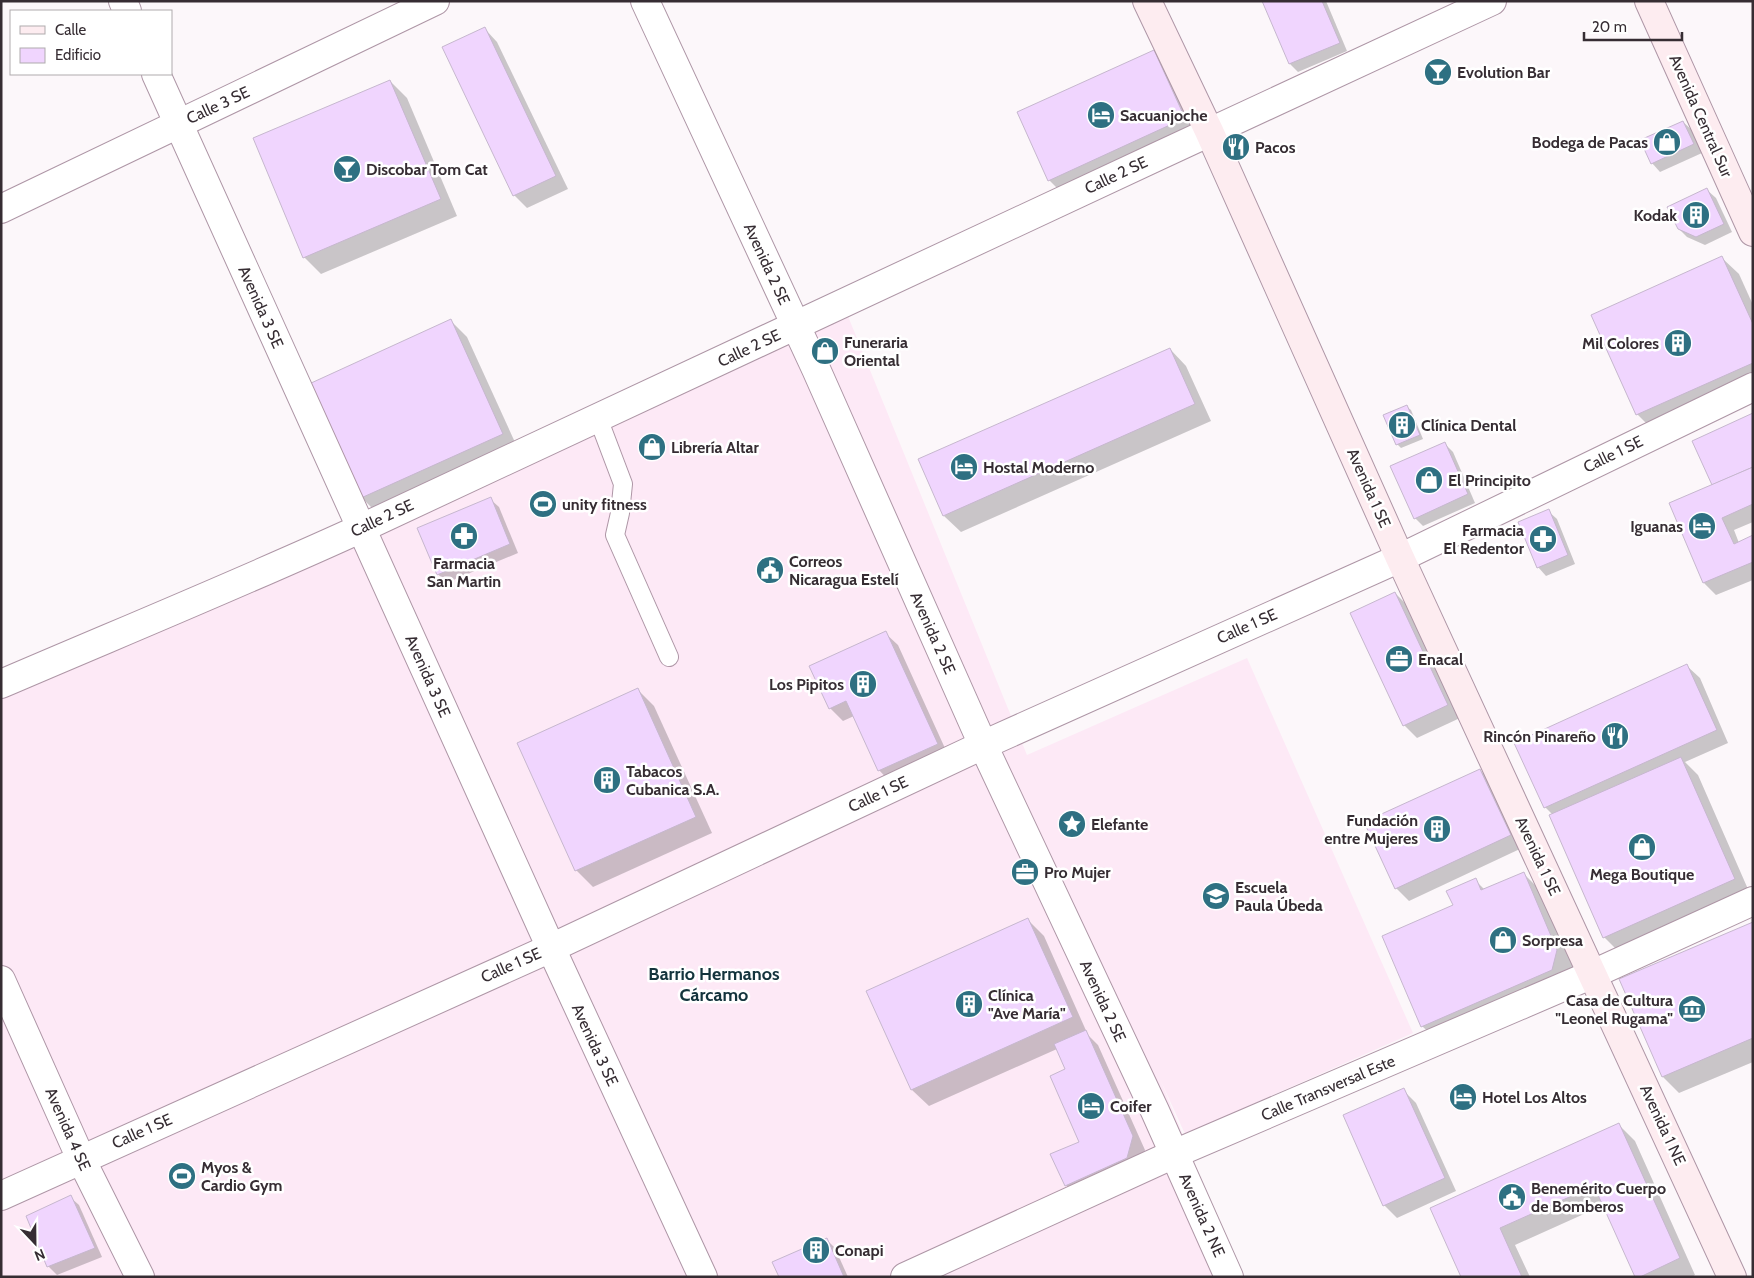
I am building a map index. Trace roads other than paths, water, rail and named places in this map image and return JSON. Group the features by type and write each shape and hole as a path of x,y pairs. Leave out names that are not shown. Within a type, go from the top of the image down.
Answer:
{"street":[{"name":"Calle 3 SE","path":"1,210 435,1"},
{"name":"Avenida 2 SE","path":"645,1 820,378 983,745 1174,1154"},
{"name":"Avenida 1 SE","path":"1147,1 1400,558 1593,974"},
{"name":"Calle 2 SE","path":"1,684 361,528 1492,1"},
{"name":"Avenida Central Sur","path":"1649,1 1753,232"},
{"name":"Avenida 3 SE","path":"156,75 551,948 702,1277"},
{"name":"Calle 1 SE","path":"1,1196 551,948 983,745 1400,558 1753,387"},
{"name":"Calle Transversal Este","path":"905,1277 1174,1154 1593,974 1753,901"},
{"name":"Avenida 1 NE","path":"1593,974 1732,1277"},
{"name":"Avenida 4 SE","path":"1,980 81,1159 140,1277"},
{"name":"Avenida 2 NE","path":"1174,1154 1229,1277"}],"lane":[{"path":"598,418 623,484 615,535 670,657"}],"place":[{"name":"Evolution Bar","path":"1438,72"},
{"name":"Sacuanjoche","path":"1101,115"},
{"name":"Bodega de Pacas","path":"1667,142"},
{"name":"Pacos","path":"1236,147"},
{"name":"Discobar Tom Cat","path":"347,169"},
{"name":"Kodak","path":"1696,215"},
{"name":"Mil Colores","path":"1678,343"},
{"name":"Funeraria Oriental","path":"825,351"},
{"name":"Clínica Dental","path":"1402,425"},
{"name":"Librería Altar","path":"652,447"},
{"name":"Hostal Moderno","path":"964,467"},
{"name":"El Principito","path":"1429,480"},
{"name":"unity fitness","path":"543,504"},
{"name":"Iguanas","path":"1702,526"},
{"name":"Farmacia San Martin","path":"464,536"},
{"name":"Farmacia El Redentor","path":"1543,539"},
{"name":"Correos Nicaragua Estelí","path":"770,570"},
{"name":"Enacal","path":"1399,659"},
{"name":"Los Pipitos","path":"863,684"},
{"name":"Rincón Pinareño","path":"1615,736"},
{"name":"Tabacos Cubanica S.A.","path":"607,780"},
{"name":"Elefante","path":"1072,824"},
{"name":"Fundación entre Mujeres","path":"1437,829"},
{"name":"Mega Boutique","path":"1642,847"},
{"name":"Pro Mujer","path":"1025,872"},
{"name":"Escuela Paula Úbeda","path":"1216,896"},
{"name":"Sorpresa","path":"1503,940"},
{"name":"Clínica \"Ave María\"","path":"969,1004"},
{"name":"Casa de Cultura \"Leonel Rugama\"","path":"1692,1009"},
{"name":"Hotel Los Altos","path":"1463,1097"},
{"name":"Coifer","path":"1091,1106"},
{"name":"Myos & Cardio Gym","path":"182,1176"},
{"name":"Benemérito Cuerpo de Bomberos","path":"1512,1197"},
{"name":"Conapi","path":"816,1250"}],"district":[{"name":"Barrio Hermanos Cárcamo","path":"714,984"}]}
